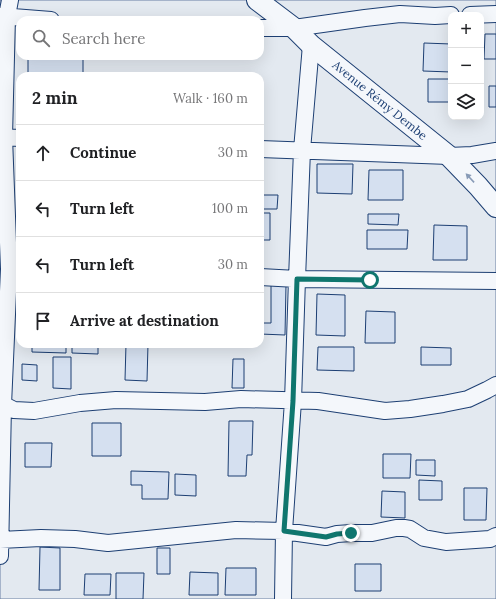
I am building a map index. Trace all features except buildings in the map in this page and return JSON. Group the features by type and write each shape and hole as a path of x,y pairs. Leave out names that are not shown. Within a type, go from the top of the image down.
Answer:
{"street":[{"path":"0,556 2,404 10,269 4,16 10,0"},
{"name":"Avenue Rémy Dembe","path":"257,0 294,28 311,45 449,156 478,186 496,208"},
{"path":"264,28 294,28 400,14 448,16"},
{"path":"484,14 496,14"},
{"path":"4,16 16,17"},
{"path":"283,599 284,531 293,401 302,150 311,45"},
{"path":"264,149 449,156 472,155 496,151"},
{"path":"264,277 297,279 496,280"},
{"path":"2,404 14,410 34,411 80,403 116,400 205,402 241,399 318,401 344,404 366,409 391,411 468,399 496,385"},
{"path":"0,540 41,538 75,539 108,543 236,530 284,531 326,537 337,534 351,533 372,534 396,528 410,529 424,538 446,542 490,539 496,536"}],"shaded area":[{"path":"0,0 496,0 496,599 0,599"}],"route":[{"path":"351,533 337,534 326,537 284,531 293,401 297,279 370,280"}]}
